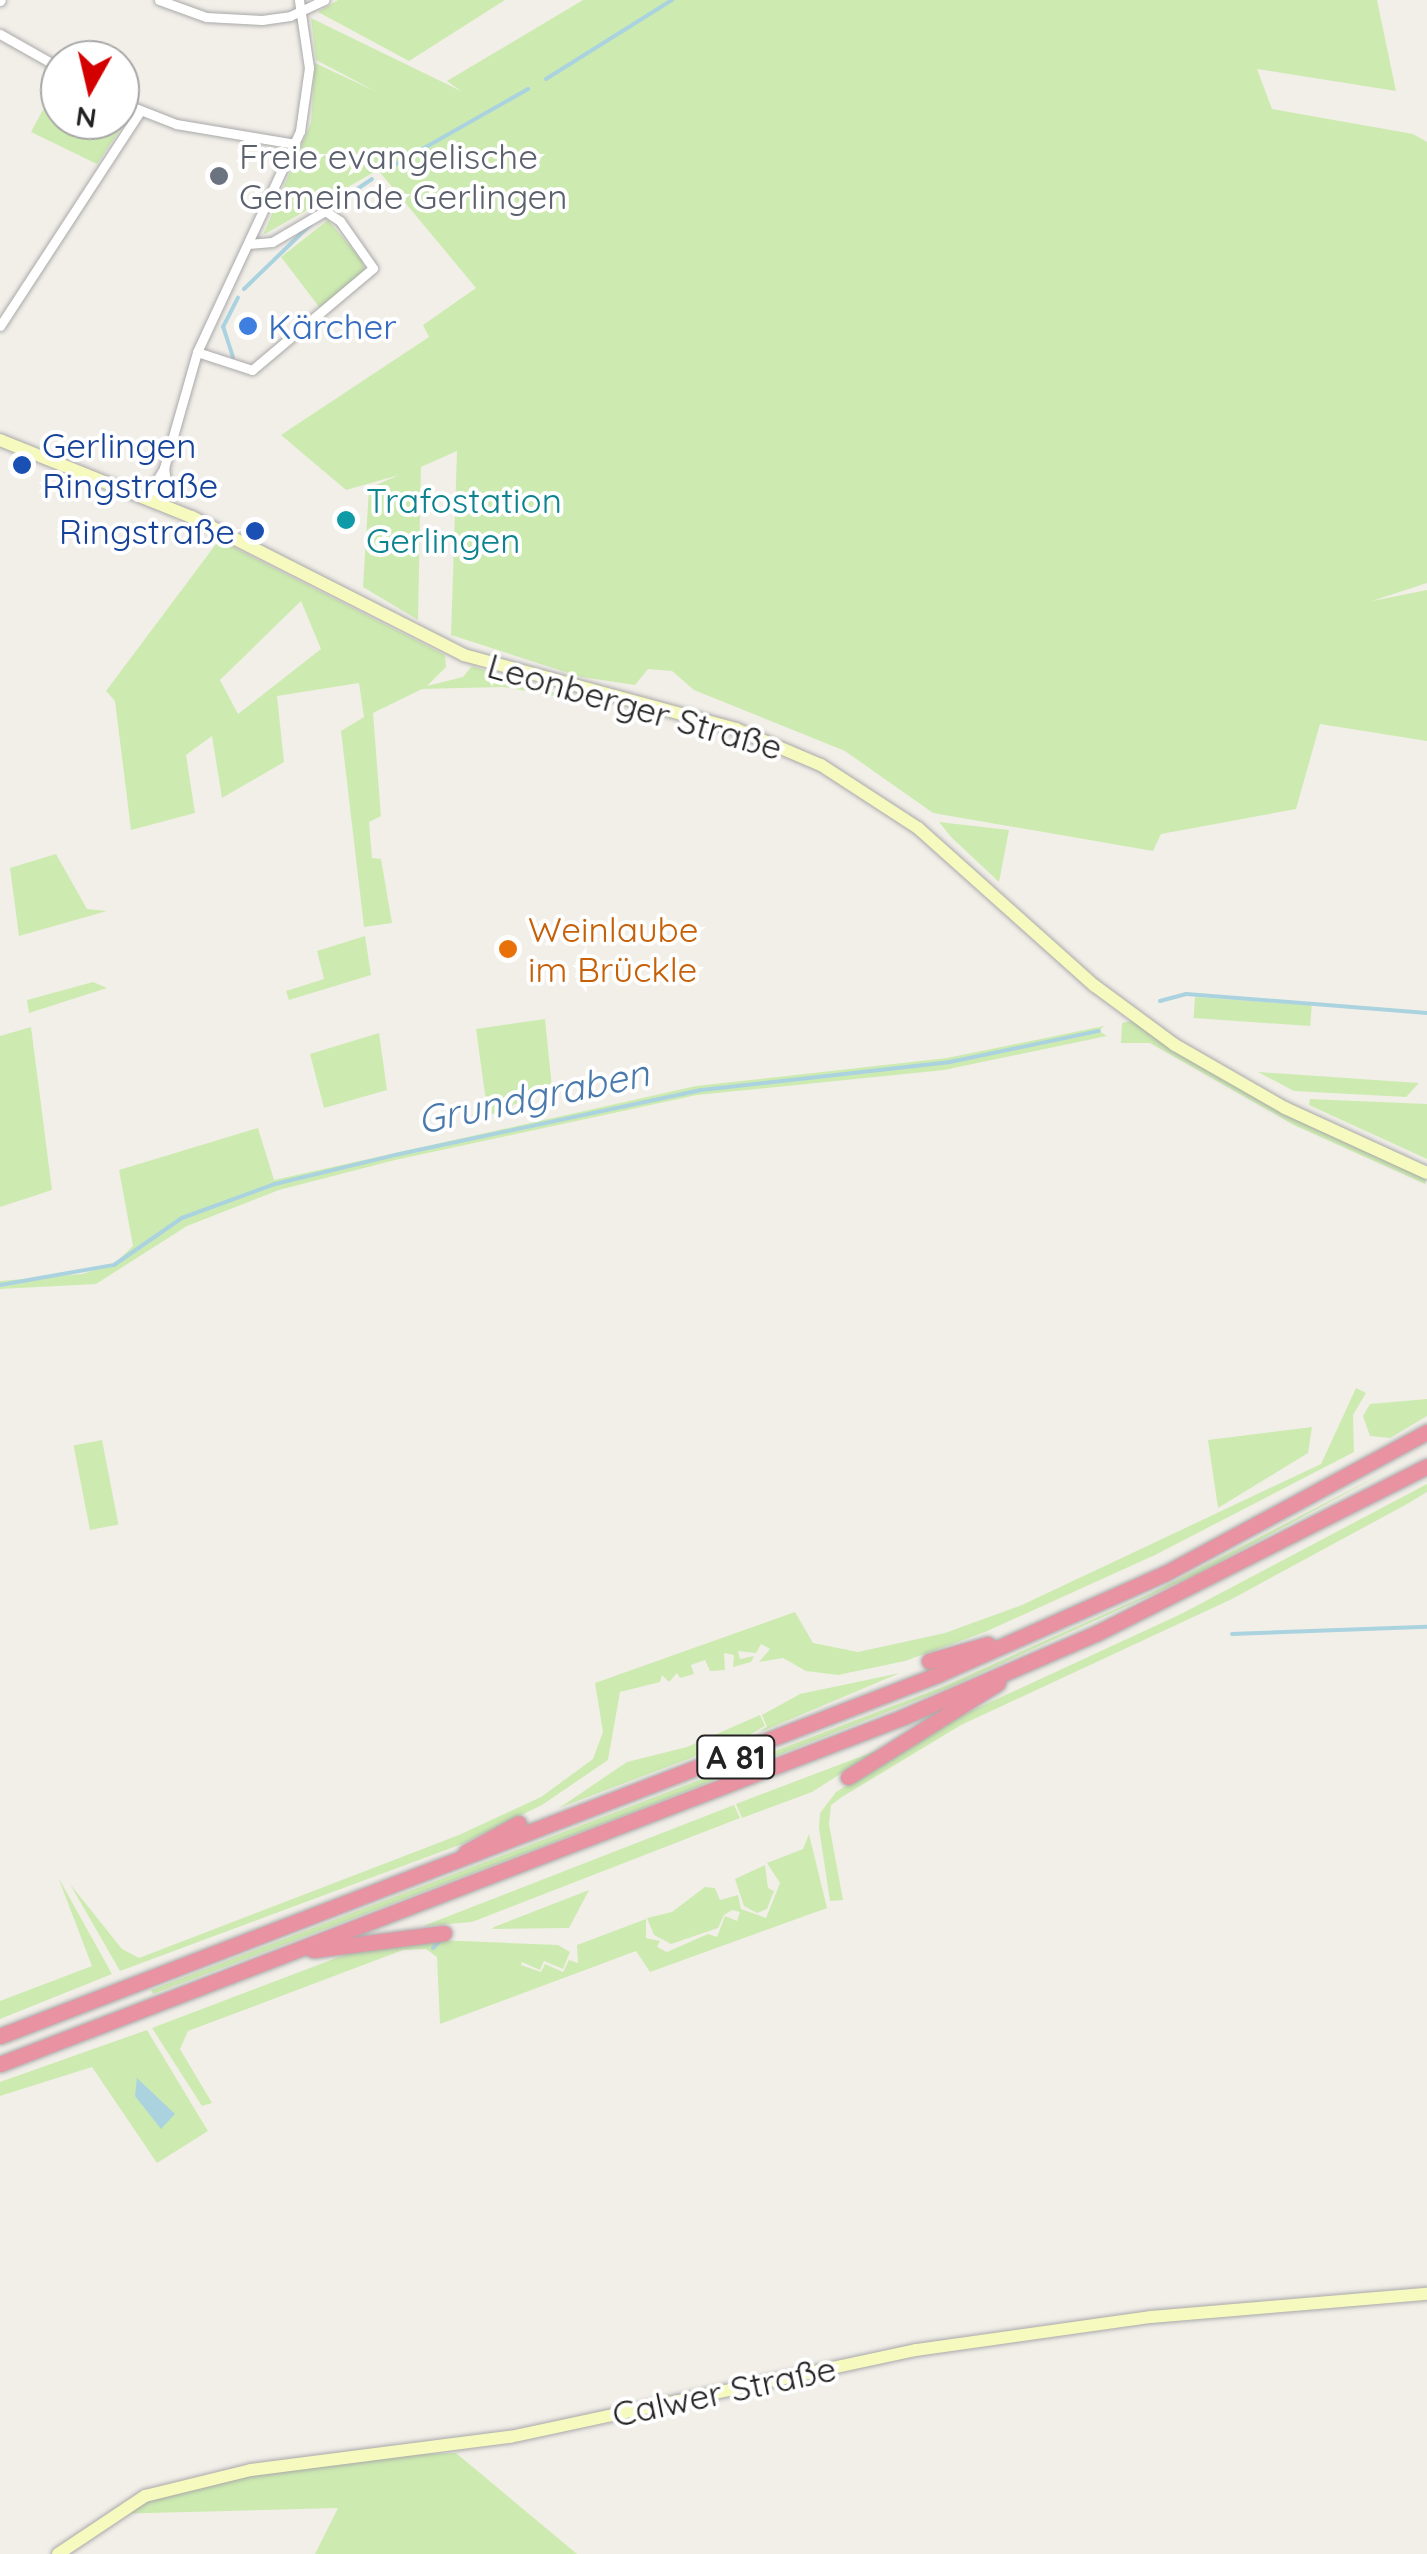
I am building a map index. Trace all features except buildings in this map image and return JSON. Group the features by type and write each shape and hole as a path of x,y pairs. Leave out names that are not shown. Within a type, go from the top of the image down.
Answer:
{"highway":[{"name":"A 81","path":"0,2036 765,1745 1040,1630 1246,1532 1427,1432"},
{"name":"A 81","path":"0,2064 120,2022 793,1762 1012,1671 1427,1466"},
{"path":"929,1661 1040,1630"},
{"path":"848,1778 975,1702 1012,1671"},
{"path":"428,1874 519,1823"},
{"path":"294,1952 444,1933"}],"main road":[{"name":"Leonberger Straße","path":"0,440 155,502 464,654 736,729 822,765 918,828 1095,986 1175,1045 1285,1108 1427,1173"},
{"name":"Calwer Straße","path":"58,2554 145,2496 251,2470 510,2437 916,2350 1151,2317 1427,2294"}],"street":[{"path":"158,0 206,18 262,20 302,12 324,0"},
{"path":"155,502 151,490 164,468 197,352 296,144 309,68 299,0"},
{"path":"0,34 40,57"},
{"path":"140,113 296,144"},
{"path":"0,326 122,140"},
{"path":"197,352 252,370 373,268 340,221 324,211 272,242 251,244"}],"green space":[{"path":"338,0 505,0 409,61 318,12"},
{"path":"583,0 1377,0 1396,91 1257,69 1272,109 1413,134 1427,142 1427,583 1372,601 1427,590 1427,741 1320,724 1296,809 1161,834 1153,851 933,813 845,751 694,690 672,671 648,669 635,685 581,677 451,635 457,451 421,467 418,620 363,587 369,488 399,475 346,490 281,435 429,337 423,325 476,288 378,170 263,235 311,123 315,63 377,92 316,60 311,18 461,91 447,81"},
{"path":"40,115 40,136 31,132"},
{"path":"48,140 113,140 97,164"},
{"path":"328,220 362,260 365,274 320,308 281,257"},
{"path":"219,540 445,655 446,667 427,686 463,677 472,666 578,700 503,687 422,689 373,713 381,816 369,822 372,858 381,859 392,923 364,927 341,731 364,717 359,683 277,696 284,762 222,798 212,736 186,755 195,813 131,830 115,701 106,691","holes":["301,601 321,649 238,714 220,680"]},
{"path":"939,822 1009,830 999,882 952,838"},
{"path":"56,854 87,909 107,911 19,936 10,868"},
{"path":"365,936 371,975 289,1000 286,991 324,979 317,951"},
{"path":"93,982 107,988 29,1013 27,1000"},
{"path":"1195,997 1312,1005 1310,1026 1194,1018"},
{"path":"545,1019 552,1088 488,1116 476,1029"},
{"path":"1132,1021 1216,1076 1427,1177 1425,1184 1294,1125 1150,1043 1121,1043 1122,1023"},
{"path":"1104,1026 1099,1031 1107,1036 944,1070 697,1095 395,1160 279,1190 187,1226 96,1284 0,1289 0,1281 82,1274 114,1264 133,1246 119,1170 258,1128 274,1180 696,1086 947,1058"},
{"path":"31,1027 52,1190 0,1207 0,1036"},
{"path":"379,1033 387,1090 324,1108 310,1054"},
{"path":"1258,1072 1419,1083 1406,1097 1294,1091"},
{"path":"1310,1099 1427,1104 1427,1159 1309,1105"},
{"path":"1356,1388 1366,1393 1353,1415 1354,1452 1155,1555 985,1632 905,1661 838,1675 806,1671 783,1658 759,1662 770,1649 761,1644 756,1653 738,1651 740,1659 754,1656 751,1662 733,1667 734,1655 724,1653 725,1670 710,1671 705,1660 691,1665 694,1674 680,1678 677,1673 669,1682 662,1675 660,1682 620,1692 608,1760 542,1805 462,1844 120,1971 70,1884 122,1949 139,1958 459,1835 541,1797 593,1759 603,1732 595,1683 795,1612 813,1643 858,1652 945,1633 1022,1605 1321,1464"},
{"path":"1427,1399 1427,1416 1390,1438 1370,1436 1363,1416 1370,1404"},
{"path":"1312,1427 1308,1453 1218,1508 1208,1440"},
{"path":"102,1440 118,1524 90,1530 74,1446"},
{"path":"1391,1469 1197,1574 948,1688 153,1994 151,1990 942,1687 1147,1595"},
{"path":"1427,1484 1427,1492 1407,1504 1232,1599 961,1725 842,1797 831,1805 829,1824 843,1900 830,1901 819,1828 820,1813 836,1792 956,1718 1181,1614"},
{"path":"900,1673 759,1731 767,1727 762,1715 800,1694"},
{"path":"760,1715 765,1726 746,1737 559,1808 627,1762 687,1747"},
{"path":"878,1750 812,1792 742,1818 736,1804"},
{"path":"734,1805 740,1818 472,1922 423,1926"},
{"path":"809,1834 827,1908 650,1972 636,1951 440,2024 437,1957 426,1949 403,1950 188,2031 180,2049 212,2103 202,2106 152,2028 352,1952 438,1940 558,1945 570,1952 563,1969 544,1961 540,1970 522,1962 521,1965 541,1972 545,1964 563,1972 569,1960 578,1963 577,1945 646,1919 646,1938 660,1941 657,1947 667,1952 708,1934 717,1937 725,1916 737,1921 740,1912 732,1910 724,1915 718,1928 671,1944 654,1935 647,1918 672,1912 705,1887 715,1888 720,1900 738,1895 741,1909 766,1918 780,1883 767,1863 803,1849"},
{"path":"765,1865 768,1888 774,1891 767,1909 757,1913 744,1906 735,1879"},
{"path":"58,1877 112,1974 0,2019 0,2001 92,1966"},
{"path":"589,1890 569,1928 492,1929 494,1927"},
{"path":"147,2030 208,2131 157,2163 92,2067 0,2096 0,2082"},
{"path":"456,2453 577,2554 315,2554 338,2508 111,2514 184,2484 366,2456"}],"water":[{"path":"137,2078 175,2114 161,2129 135,2096"}],"waterway":[{"path":"546,79 672,0"},
{"path":"389,168 528,89"},
{"path":"338,202 372,179"},
{"path":"244,289 311,224"},
{"path":"233,357 223,327 238,298"},
{"name":"Grundgraben","path":"1160,1001 1186,994 1427,1013"},
{"name":"Grundgraben","path":"0,1285 114,1265 182,1218 275,1184 395,1155 701,1090 950,1062 1099,1031"},
{"path":"1232,1634 1427,1627"},
{"path":"433,1948 439,1942"}],"place":[{"name":"Freie evangelische Gemeinde Gerlingen","path":"219,176"},
{"name":"Kärcher","path":"248,326"},
{"name":"Gerlingen Ringstraße","path":"22,465"},
{"name":"Trafostation Gerlingen","path":"346,520"},
{"name":"Ringstraße","path":"255,531"},
{"name":"Weinlaube im Brückle","path":"508,949"}]}
